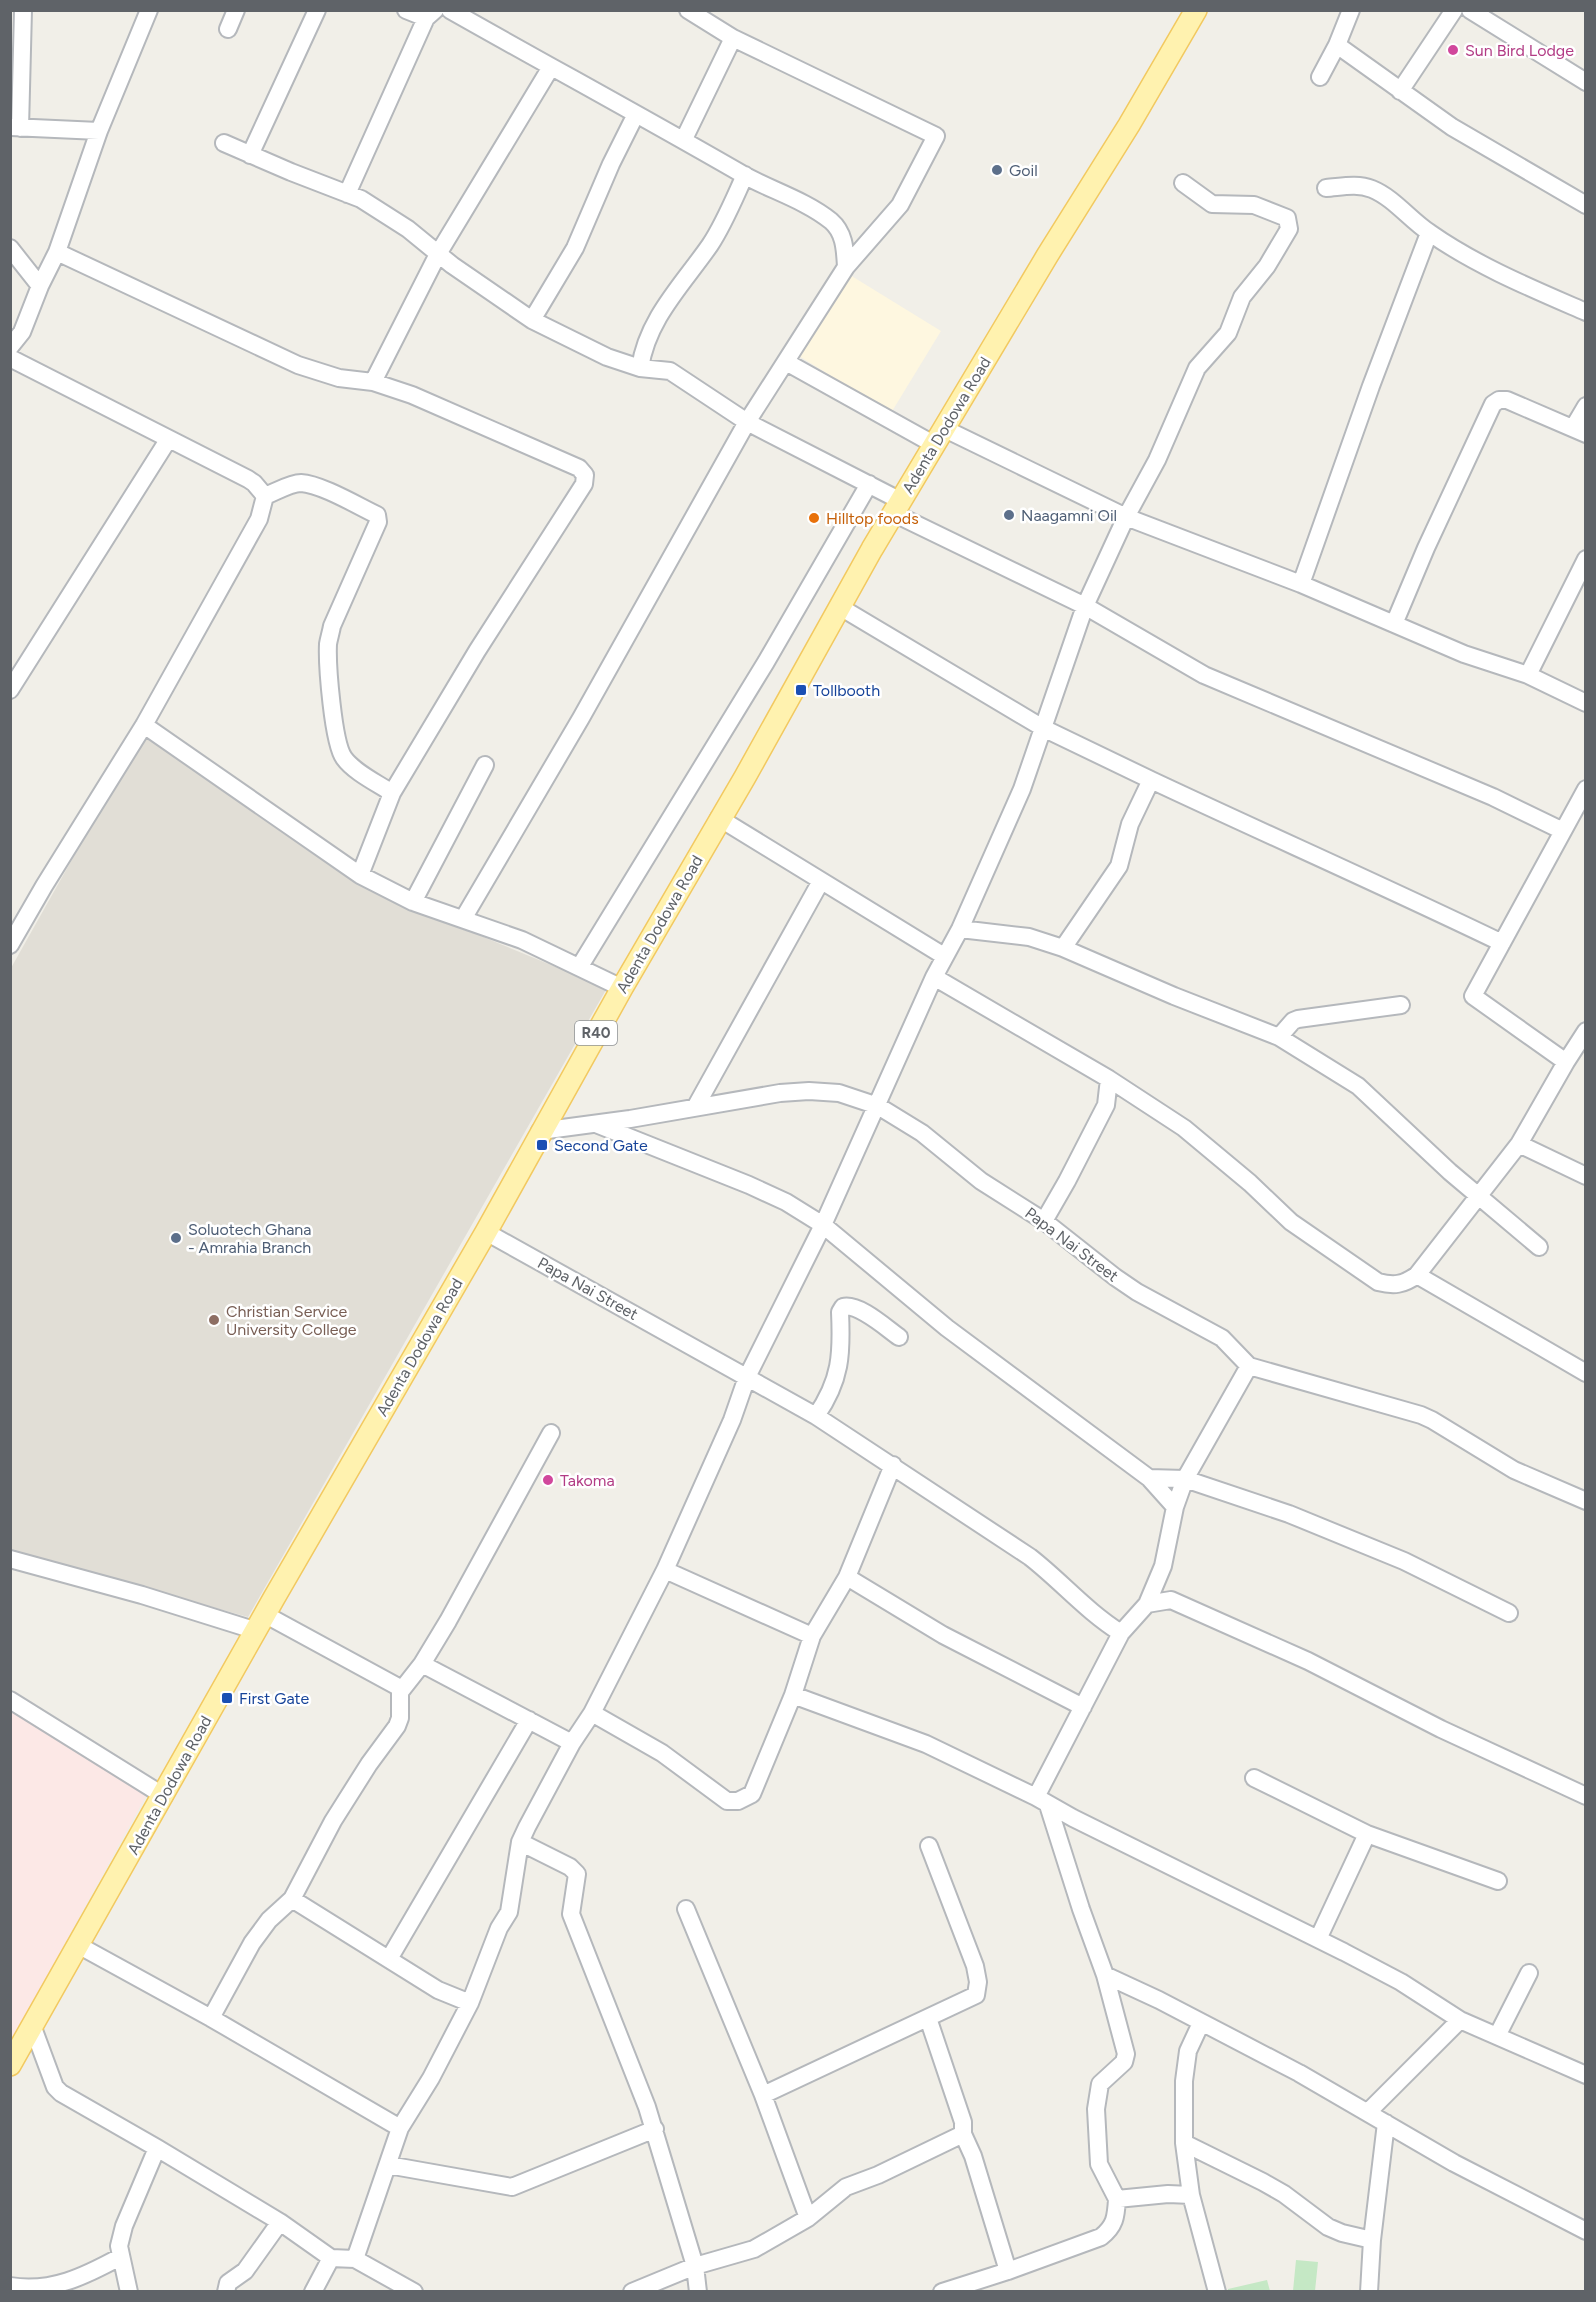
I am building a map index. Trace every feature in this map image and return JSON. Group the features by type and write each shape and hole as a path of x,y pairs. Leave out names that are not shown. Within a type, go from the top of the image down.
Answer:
{"main road":[{"name":"Adenta Dodowa Road","path":"10,2065 897,507 1047,256 1130,125 1196,10"}],"street":[{"path":"23,10 15,127 99,131"},
{"path":"10,347 22,332 40,286 57,252 99,131 149,10"},
{"path":"228,29 237,10"},
{"path":"250,154 317,10"},
{"path":"347,194 431,14 406,10"},
{"path":"450,10 831,221 839,230 844,243 846,267"},
{"path":"464,919 581,718 747,422 846,267 900,205 936,136 733,38 688,10"},
{"path":"1320,77 1337,45 1351,10"},
{"path":"1401,91 1454,10"},
{"path":"1470,10 1586,82"},
{"path":"684,139 733,38"},
{"path":"1337,45 1452,127 1586,205"},
{"path":"373,382 438,254 550,67"},
{"path":"532,320 575,248 611,164 636,114"},
{"path":"224,143 361,199 408,229 438,254 532,320 607,357 640,368 670,371 747,422 869,484 897,507 1085,606 1204,675 1494,797 1563,831"},
{"path":"640,368 643,350 653,327 716,235 745,175"},
{"path":"355,2259 400,2128 431,2078 470,2003 512,1904 520,1842 572,1743 592,1713 665,1570 732,1420 747,1377 824,1225 934,977 960,928 1022,789 1085,606 1126,517 1157,459 1197,368 1224,340 1242,297 1267,266 1288,228 1287,218 1260,206 1212,204 1184,183"},
{"path":"1326,188 1358,186 1377,191 1429,233 1498,273 1586,312"},
{"path":"1300,584 1429,233"},
{"path":"10,248 40,286"},
{"path":"57,252 298,365 339,378 373,382 412,395 579,468 585,475 584,484 477,651 392,793 360,875"},
{"path":"10,358 254,483 265,496"},
{"path":"786,362 940,437 1126,517 1300,584 1464,654 1528,675 1586,703"},
{"path":"1394,624 1426,548 1493,404 1499,400 1507,400 1579,431 1586,406"},
{"path":"10,690 168,440"},
{"path":"265,496 302,483 318,487 377,514 378,522 332,626 328,642 328,658 336,738 340,752 354,767 392,793"},
{"path":"580,966 766,662 869,484"},
{"path":"10,945 144,725 259,519 265,496"},
{"path":"1528,675 1586,559"},
{"path":"840,607 1043,728 1502,943"},
{"path":"144,725 360,875 413,902 522,940 622,988"},
{"path":"413,902 485,765"},
{"path":"1063,948 1119,866 1130,824 1152,780"},
{"path":"1566,1062 1473,998 1586,789"},
{"path":"719,818 944,956"},
{"path":"696,1106 820,881"},
{"path":"960,928 1029,938 1063,948 1174,996 1279,1037 1358,1086 1450,1172 1479,1194 1539,1247"},
{"path":"934,977 1109,1079 1184,1128 1250,1183 1291,1222 1377,1282 1391,1285 1400,1284 1417,1275 1519,1144 1586,1031"},
{"path":"1279,1037 1293,1021 1298,1019 1401,1005"},
{"path":"1044,1221 1106,1105 1109,1079"},
{"name":"Papa Nai Street","path":"540,1131 630,1119 780,1093 809,1091 839,1093 878,1106 922,1132 981,1181 1044,1221 1137,1292 1222,1338 1249,1366"},
{"path":"1106,1105 1130,1093"},
{"path":"592,1123 740,1181 786,1202 824,1225 948,1328 1149,1478 1175,1507"},
{"path":"1519,1144 1586,1176"},
{"name":"Papa Nai Street","path":"486,1232 816,1416 1030,1557 1054,1575 1090,1612 1121,1634"},
{"path":"1417,1275 1586,1373"},
{"path":"816,1416 828,1399 838,1370 841,1356 840,1312 843,1307 850,1305 859,1309 899,1337"},
{"path":"942,2292 1101,2237 1111,2229 1116,2220 1117,2199 1100,2168 1095,2124 1099,2087 1124,2062 1126,2054 1105,1975 1042,1801 1083,1707 1121,1634 1147,1604 1163,1566 1175,1507 1185,1479 1249,1366 1379,1405 1421,1415 1514,1470 1586,1500"},
{"path":"211,2018 252,1943 269,1920 292,1899 333,1821 369,1764 397,1726 400,1718 399,1697 402,1689 422,1664 470,1583 551,1433"},
{"path":"592,1713 662,1753 727,1801 738,1801 752,1794 793,1695 812,1636 847,1577 892,1465"},
{"path":"1149,1478 1185,1479 1289,1514 1394,1557 1509,1613"},
{"path":"10,1559 142,1595 261,1623 402,1689"},
{"path":"1163,1566 1171,1600"},
{"path":"665,1570 812,1636"},
{"path":"847,1577 943,1635 1083,1707"},
{"path":"1147,1604 1171,1600 1308,1661 1441,1729 1586,1796"},
{"path":"422,1664 572,1743"},
{"path":"793,1695 926,1744 1318,1939 1401,1982 1460,2019 1586,2075"},
{"path":"10,1700 164,1796"},
{"path":"389,1959 529,1720"},
{"path":"1254,1778 1367,1834 1498,1881"},
{"path":"1318,1939 1367,1834"},
{"path":"520,1842 570,1867 577,1874 578,1879 570,1908 571,1914 655,2129 695,2266 698,2292"},
{"path":"763,2095 976,1995 978,1982 975,1966 929,1846"},
{"path":"292,1899 438,1990 470,2003"},
{"path":"686,1909 763,2095 808,2218"},
{"path":"78,1945 211,2018 400,2128"},
{"path":"1497,2036 1529,1973"},
{"path":"1105,1975 1299,2073 1454,2163 1586,2231"},
{"path":"928,2018 963,2122 963,2134 973,2156 1008,2271"},
{"path":"1368,2112 1460,2019"},
{"path":"1201,2023 1188,2051 1184,2081 1184,2143 1191,2195 1217,2292"},
{"path":"32,2025 55,2087 70,2099 158,2148 280,2222 331,2258 355,2259 414,2292"},
{"path":"1369,2292 1372,2240 1386,2123"},
{"path":"388,2165 512,2187 655,2129"},
{"path":"632,2292 695,2266 754,2248 808,2218 846,2187 878,2175 963,2134"},
{"path":"1184,2143 1284,2194 1328,2227 1372,2240"},
{"path":"129,2292 119,2246 124,2226 158,2148"},
{"path":"1117,2199 1168,2194 1191,2195"},
{"path":"226,2292 228,2283 245,2271 280,2222"},
{"path":"10,2286 46,2287 69,2281 120,2257"},
{"path":"313,2292 331,2258"}],"shaded area":[{"path":"850,275 941,331 891,413 799,356"},
{"name":"Christian Service University College","path":"142,735 384,896 607,988 248,1617 11,1551 11,968"},
{"path":"11,1708 147,1794 11,2041"}],"green space":[{"path":"1296,2260 1318,2262 1315,2291 1293,2291"},
{"path":"1267,2280 1270,2291 1228,2291 1228,2289"}],"place":[{"name":"Sun Bird Lodge","path":"1453,50"},
{"name":"Goil","path":"997,170"},
{"name":"Naagamni Oil","path":"1009,515"},
{"name":"Hilltop foods","path":"814,518"},
{"name":"Tollbooth","path":"801,690"},
{"name":"Second Gate","path":"542,1145"},
{"name":"Soluotech Ghana - Amrahia Branch","path":"176,1238"},
{"name":"Christian Service University College","path":"214,1320"},
{"name":"Takoma","path":"548,1480"},
{"name":"First Gate","path":"227,1698"}]}
